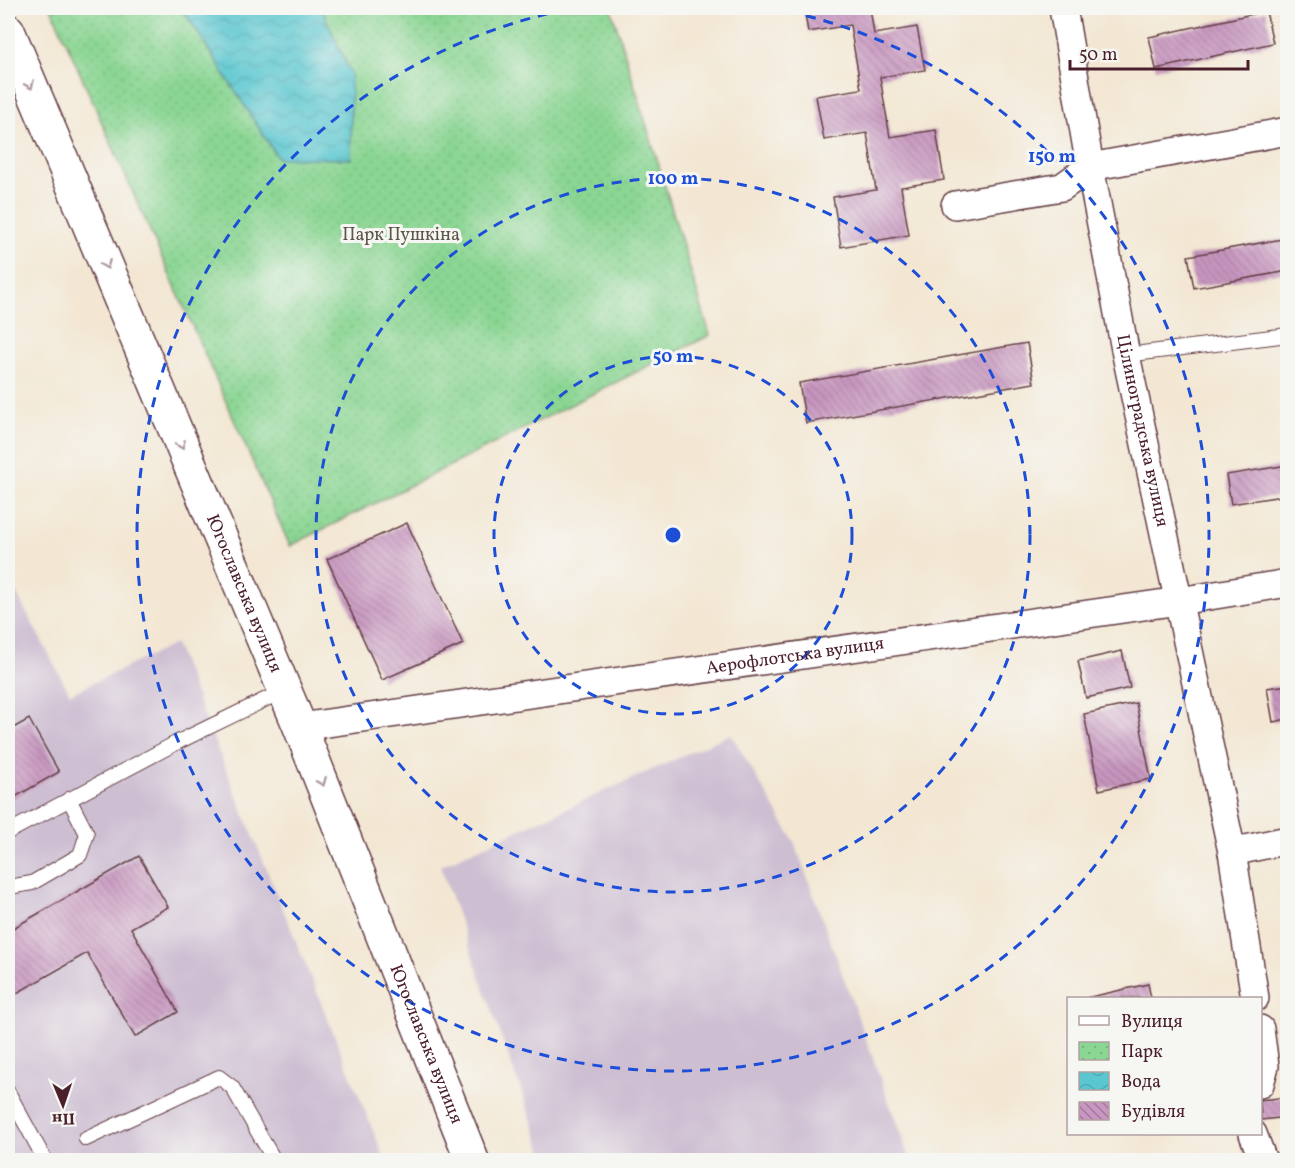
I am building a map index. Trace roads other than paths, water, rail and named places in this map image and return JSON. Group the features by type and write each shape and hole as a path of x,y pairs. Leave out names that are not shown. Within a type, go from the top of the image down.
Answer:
{"street":[{"name":"Цілиноградська вулиця","path":"1063,8 1090,167 1126,355 1232,852 1256,997"},
{"name":"Югославська вулиця","path":"8,31 285,690 472,1161"},
{"path":"955,206 1062,187 1090,167 1287,131"},
{"name":"Аерофлотська вулиця","path":"300,727 1179,601 1287,583"},
{"path":"1232,852 1284,846"},
{"path":"1262,1044 1265,1066 1262,1077"},
{"path":"1252,1135 1263,1161"}],"lane":[{"path":"1126,355 1287,335"},
{"path":"8,832 178,742 285,690"},
{"path":"8,885 32,883 80,855 87,834 69,799"},
{"path":"86,1139 219,1077 232,1087 274,1161"},
{"path":"8,1092 45,1161"}],"water":[{"path":"182,8 321,8 351,74 351,159 278,158"}],"park label":[{"name":"Парк Пушкіна","path":"401,235"}]}
